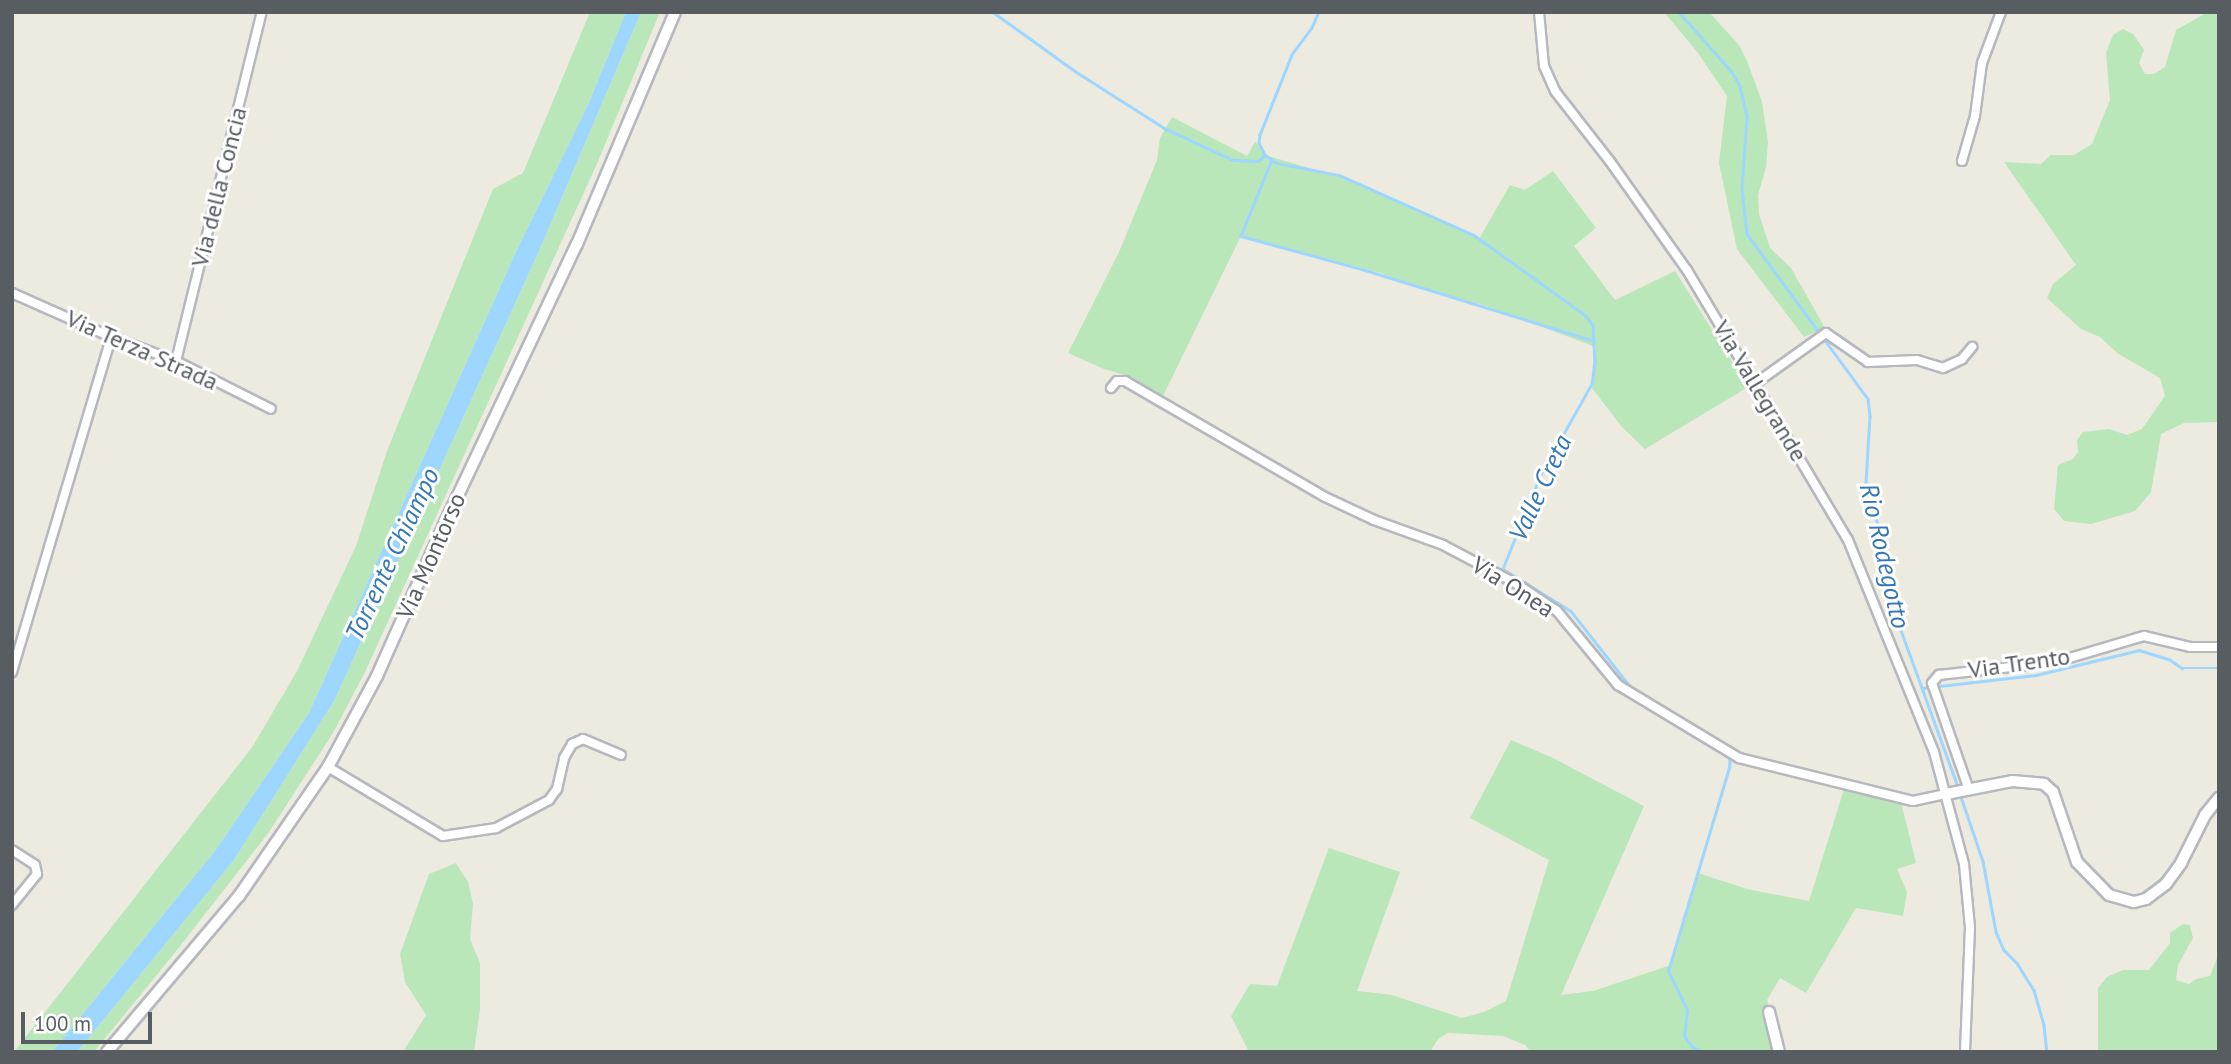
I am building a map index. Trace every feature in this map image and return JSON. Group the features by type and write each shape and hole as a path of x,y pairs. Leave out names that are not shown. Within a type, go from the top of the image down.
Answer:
{"main road":[{"name":"Via Montorso","path":"107,1052 239,896 328,767 377,676 448,515 577,244 676,12"}],"street":[{"name":"Via della Concia","path":"176,361 262,12"},
{"name":"Via Vallegrande","path":"1539,12 1544,66 1555,91 1609,160 1685,267 1848,540 1949,793 1964,864 1970,927 1965,1052"},
{"path":"1962,161 1975,116 1982,63 2001,12"},
{"name":"Via Terza Strada","path":"12,293 111,337 176,361 271,410"},
{"path":"1756,383 1822,336 1868,362 1917,360 1944,368 1962,359 1972,347"},
{"path":"12,672 111,337"},
{"name":"Via Onea","path":"1111,388 1117,381 1125,381 1325,497 1374,520 1443,545 1517,584 1556,611 1618,685 1740,758 1913,801 1949,793"},
{"name":"Via Trento","path":"1967,790 1933,687 1939,675 2056,662 2144,636 2190,647 2219,646"},
{"path":"328,767 443,836 496,828 549,800 558,789 564,758 572,744 583,739 621,755"},
{"path":"1949,793 2012,781 2049,788 2077,862 2109,895 2134,902 2146,899 2166,884 2181,863 2205,815 2219,798"},
{"path":"12,850 35,865 37,874 12,905"},
{"path":"1769,1012 1779,1052"}],"green space":[{"path":"590,12 626,12 588,105 515,254 309,713 215,851 52,1052 14,1052 253,746 297,671 356,546 387,451 493,189 523,173"},
{"path":"641,12 660,12 596,166 365,672 333,733 269,832 173,955 94,1052 77,1052 234,860 334,701 539,251"},
{"path":"1664,12 1709,12 1739,45 1762,102 1768,142 1766,167 1758,195 1759,214 1770,248 1791,268 1825,328 1804,337 1737,249 1719,163 1727,96 1698,53"},
{"path":"2219,12 2219,422 2184,423 2161,434 2151,492 2135,511 2091,524 2064,521 2054,509 2058,465 2073,459 2078,452 2077,440 2083,432 2109,429 2127,435 2142,429 2165,396 2160,378 2117,353 2100,337 2081,329 2047,298 2053,284 2076,265 2004,162 2041,164 2051,155 2074,155 2092,144 2110,100 2106,53 2113,35 2123,29 2133,34 2144,50 2139,63 2145,74 2154,74 2165,67 2176,30 2206,13"},
{"path":"1172,117 1247,156 1255,142 1268,156 1360,183 1479,239 1510,185 1525,190 1553,171 1596,228 1574,246 1615,300 1675,271 1748,387 1645,449 1622,427 1592,388 1596,347 1480,304 1408,285 1381,273 1241,236 1163,396 1128,376 1068,353 1119,252 1157,160 1160,138"},
{"path":"1511,740 1553,758 1644,806 1561,995 1593,991 1668,966 1673,958 1698,873 1747,889 1809,901 1845,786 1901,802 1916,863 1897,869 1907,892 1903,916 1856,908 1806,993 1780,978 1767,1000 1783,1052 1531,1052 1525,1045 1503,1036 1448,1033 1438,1039 1430,1052 1249,1052 1231,1016 1250,984 1277,986 1329,848 1400,872 1357,991 1392,995 1462,1018 1484,1012 1506,1001 1549,860 1470,818"},
{"path":"456,863 468,882 473,904 470,939 480,963 480,1009 474,1052 403,1052 426,1015 405,982 400,954 429,874"},
{"path":"2183,924 2190,925 2193,938 2178,965 2176,980 2189,984 2196,979 2210,976 2219,953 2219,1052 2098,1052 2098,988 2107,977 2123,970 2149,970 2170,943 2170,933"}],"water":[{"name":"Torrente Chiampo","path":"626,12 641,12 539,251 334,701 234,860 77,1052 52,1052 215,851 309,713 515,254 588,105"}],"waterway":[{"path":"993,12 1075,71 1164,128 1233,160 1258,161 1265,155"},
{"name":"Valle Creta","path":"1319,12 1312,28 1292,55 1260,135 1259,143 1265,155 1277,163 1339,175 1474,235 1585,315 1593,325 1595,361 1592,384 1541,475 1503,569 1571,611 1633,690"},
{"name":"Rio Rodegotto","path":"1679,12 1732,72 1740,86 1747,117 1742,189 1747,234 1868,399 1870,416 1866,483 1884,546 1890,600 1958,787"},
{"path":"1272,160 1241,236 1362,269 1594,341"},
{"path":"1922,688 2036,675 2139,650 2169,659 2182,668 2219,668"},
{"name":"Valle Creta","path":"1702,1052 1692,1047 1684,1036 1687,1010 1668,971 1729,768 1730,754"},
{"name":"Rio Rodegotto","path":"1960,794 1983,861 1996,932 2004,950 2017,963 2034,990 2044,1025 2047,1052"}]}
